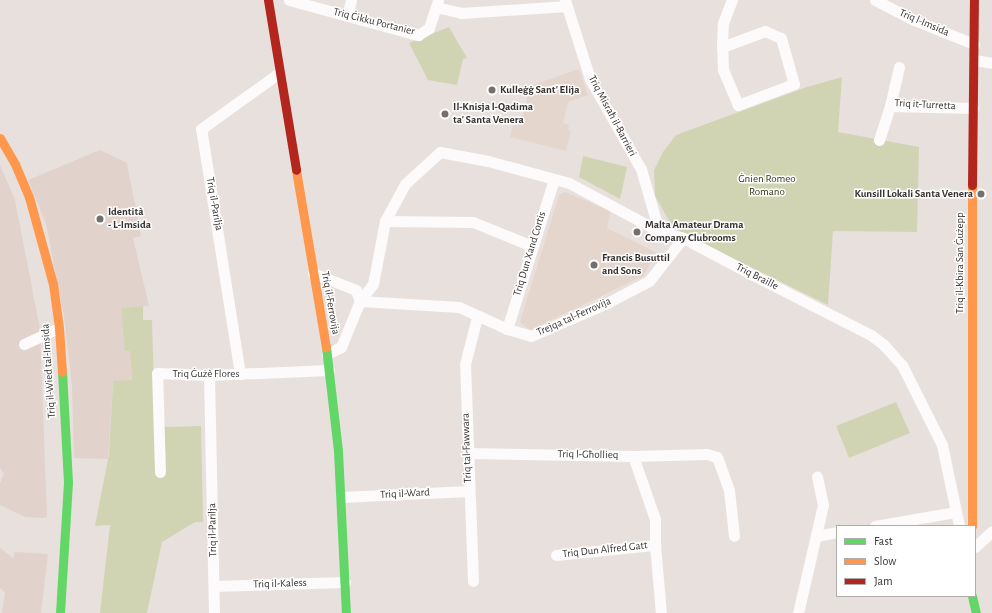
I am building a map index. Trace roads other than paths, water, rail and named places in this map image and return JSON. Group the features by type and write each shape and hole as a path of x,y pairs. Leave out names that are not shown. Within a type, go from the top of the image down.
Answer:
{"main road":[{"name":"Triq il-Ferrovija","path":"268,0 327,354 338,451 346,613"},
{"name":"Triq il-Kbira San Ġużepp","path":"972,525 974,0"},
{"name":"Triq il-Wied tal-Imsida","path":"0,138 15,164 28,197 53,284 59,328 68,482 60,613"},
{"path":"972,597 976,613"}],"street":[{"name":"Triq Ċikku Portanier","path":"289,0 418,34 429,28 437,4"},
{"path":"347,16 351,0"},
{"path":"722,47 765,31 781,38 794,84 738,105 723,70 722,47 723,23 732,0"},
{"name":"Triq l-Imsida","path":"875,0 914,20 974,44"},
{"path":"437,4 461,13 566,3"},
{"name":"Triq Misraħ il-Barrieri","path":"566,3 590,79 641,169 660,231"},
{"path":"974,60 992,63"},
{"name":"Triq it-Turretta","path":"899,67 890,106 973,108"},
{"name":"Triq il-Parilja","path":"240,374 201,129 279,73"},
{"path":"880,140 890,106"},
{"name":"Triq Braille","path":"385,221 405,184 440,152 488,162 569,183 660,231 683,238 753,276 872,335 883,344 902,365 942,445 959,525"},
{"name":"Triq Dun Xand Cortis","path":"507,329 554,179"},
{"path":"327,354 341,347 360,301 373,284 385,221 473,222 532,246"},
{"name":"Trejqa tal-Ferrovija","path":"360,301 459,307 477,317 507,329 531,336 608,303 649,281 683,238"},
{"path":"313,273 356,290 360,301"},
{"name":"Triq tal-Fawwara","path":"473,581 465,364 477,317"},
{"path":"24,344 59,328"},
{"name":"Triq Ġużè Flores","path":"160,472 157,373 209,375 329,370"},
{"name":"Triq il-Parilja","path":"209,375 214,613"},
{"name":"Triq l-Għollieq","path":"468,453 633,456 707,454 717,457 729,490 734,536"},
{"path":"633,456 655,519 655,546 661,613"},
{"path":"798,613 823,505 817,477"},
{"name":"Triq il-Ward","path":"341,497 469,491"},
{"path":"881,525 955,512"},
{"path":"976,546 992,531"},
{"path":"817,536 836,532"},
{"name":"Triq Dun Alfred Gatt","path":"556,555 655,546"},
{"name":"Triq il-Kaless","path":"214,586 345,582"}],"place":[{"name":"Kulleġġ Sant' Elija","path":"492,90"},
{"name":"Il-Knisja l-Qadima ta' Santa Venera","path":"445,114"},
{"name":"Kunsill Lokali Santa Venera","path":"981,194"},
{"name":"Identità - L-Imsida","path":"100,219"},
{"name":"Malta Amateur Drama Company Clubrooms","path":"637,232"},
{"name":"Francis Busuttil and Sons","path":"594,265"}],"park label":[{"name":"Ġnien Romeo Romano","path":"767,186"}]}
